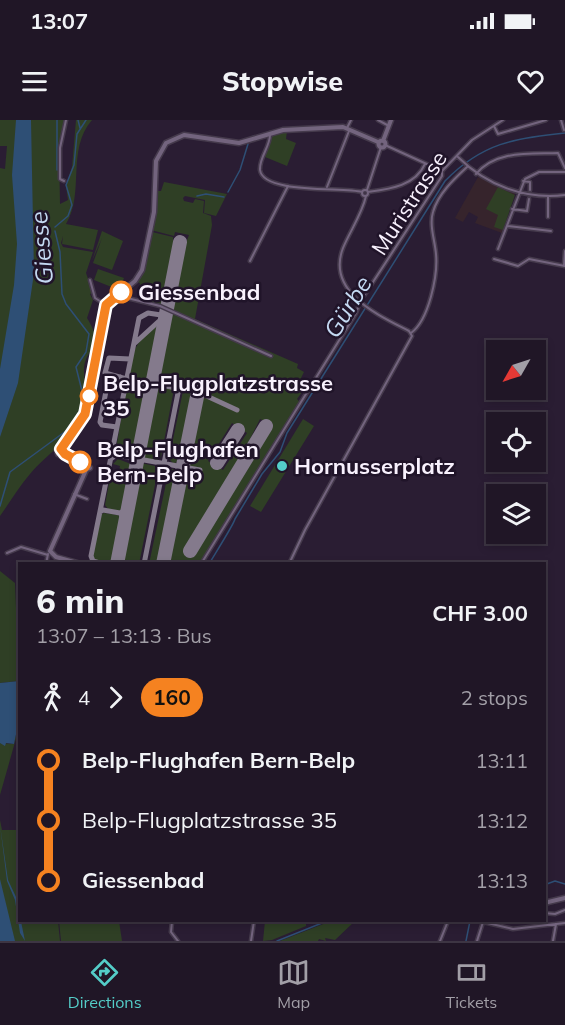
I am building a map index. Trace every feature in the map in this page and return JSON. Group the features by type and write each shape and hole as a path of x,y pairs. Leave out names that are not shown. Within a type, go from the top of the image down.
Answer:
{"street":[{"path":"64,181 60,179 60,150 66,120"},
{"path":"327,188 351,120"},
{"path":"378,120 389,126"},
{"path":"391,120 368,191 340,260 344,283 360,302 411,334"},
{"name":"Muristrasse","path":"202,562 356,314 360,302 406,234 442,171 472,140 503,120"},
{"path":"494,126 498,134 546,120"},
{"path":"561,120 564,130"},
{"path":"47,562 86,468 61,452 86,412 106,305 137,278 143,267 154,212 156,161 166,143 177,136 189,135 239,143 283,130 349,128 442,171"},
{"path":"270,133 261,172 270,182 288,186 362,192 390,190 418,177 425,164"},
{"path":"476,174 495,160 521,154 558,153 565,170 539,172 523,181 498,249"},
{"path":"458,157 476,174 518,192 548,197 565,195"},
{"path":"291,562 305,530 427,307 434,282 436,256 433,211 442,194 466,166"},
{"path":"523,181 530,182 530,190"},
{"path":"250,261 288,186"},
{"path":"362,192 366,196"},
{"path":"548,197 548,217"},
{"path":"512,209 527,211 529,199"},
{"path":"507,226 551,231"},
{"path":"494,259 518,266 529,259 565,266 565,251"},
{"path":"90,280 96,298 106,305"},
{"path":"116,295 160,306 271,356"},
{"path":"74,494 87,499"},
{"path":"7,553 21,547 75,562"},
{"path":"546,903 565,898"},
{"path":"546,914 555,914 565,910"},
{"path":"172,922 171,932 178,941"},
{"path":"251,941 254,922"},
{"path":"440,941 448,922"},
{"path":"477,941 483,922 513,929 565,923"},
{"path":"553,941 556,924"}],"shaded area":[{"path":"478,177 515,193 502,233 475,223 478,217 469,212 463,222 455,218"}],"green space":[{"path":"0,120 65,120 59,149 60,204 68,200 66,186 72,167 76,120 92,120 84,132 80,145 72,212 66,224 98,230 93,250 62,244 63,236 61,243 63,247 93,252 86,273 93,293 90,294 93,300 87,318 96,342 84,368 86,407 84,413 67,439 30,474 0,516 0,168 5,169 7,146 0,146"},
{"path":"287,131 286,139 296,143 287,166 265,157 272,135"},
{"path":"164,182 227,194 216,216 204,213 205,200 185,196 183,198 184,201 193,203 195,199 204,201 203,213 211,216 212,225 195,319 298,364 297,368 304,372 296,388 302,392 297,399 300,402 200,562 167,562 200,395 236,411 238,409 197,389 175,382 157,381 183,251 189,235 175,232 174,236 151,230 157,191 161,191","holes":["260,419 273,425 192,557 185,551 232,475","232,423 247,433 223,470 208,461"]},
{"path":"498,187 515,195 503,230 494,227 498,215 486,209"},
{"path":"102,231 123,241 112,270 93,263 102,238 92,261"},
{"path":"152,232 173,237 174,249 163,306 138,299 140,283 136,282 142,273"},
{"path":"98,269 124,278 119,290 94,280"},
{"path":"159,323 148,379 131,378 128,374 135,350 141,340"},
{"path":"130,381 144,384 147,387 134,453 130,455 119,453 116,449 126,389 132,391 134,387 127,386"},
{"path":"156,385 174,389 161,457 156,461 142,458"},
{"path":"183,391 192,392 179,460 174,464 169,459"},
{"name":"Hornusserplatz","path":"303,419 314,426 261,512 250,506"},
{"path":"118,459 131,464 123,507 120,511 108,509 105,505 110,478 118,477 120,466 113,464"},
{"path":"141,463 155,466 158,470 139,562 122,562"},
{"path":"169,469 174,469 176,473 158,562 149,562"},
{"path":"104,513 118,515 121,519 111,562 96,560 92,556 100,515"},
{"path":"0,571 15,583 18,681 0,683"},
{"path":"18,725 18,732 0,795 0,743 14,744"},
{"path":"0,820 2,830 18,830 18,922 58,922 60,941 0,941"},
{"path":"59,922 119,922 122,941 61,941"},
{"path":"265,922 306,922 306,926 272,940 263,941"},
{"path":"328,922 354,922 335,940 325,938 326,941 319,939 318,941 280,941"}],"water":[{"path":"16,120 31,120 34,273 18,383 0,437 0,369 14,285 17,244 12,175"},
{"path":"18,681 18,725 14,744 6,743 5,746 0,743 0,683"},
{"path":"0,825 8,880 18,907 18,920 15,900 7,881"},
{"path":"0,879 15,941 0,941"},
{"path":"18,922 21,922 25,941 20,933"}],"waterway":[{"name":"Giesse","path":"57,120 57,170"},
{"path":"78,120 80,128"},
{"path":"55,227 68,216 72,205 66,185 74,165 77,134 86,120"},
{"name":"Gürbe","path":"210,562 262,474 280,452 287,433 445,181 472,158 486,150 515,140 565,133"},
{"path":"247,139 254,136"},
{"path":"228,192 240,170 248,144"},
{"path":"197,196 206,194 224,197"},
{"name":"Giesse","path":"0,506 10,472 70,428 85,403 76,367 86,352 89,334 66,304 62,294 60,252 55,231"},
{"path":"546,884 555,881 565,884"},
{"path":"277,941 324,922"},
{"path":"466,941 470,922"}],"taxiway":[{"path":"96,562 93,561 91,556 139,318 148,313 161,315 164,321"},
{"path":"135,343 158,322"},
{"path":"130,359 109,358 105,373 130,380"},
{"path":"146,382 154,375"},
{"path":"117,427 102,425 100,422 107,386 120,377"},
{"path":"129,379 147,384 150,392"},
{"path":"144,382 198,392 237,410"},
{"path":"144,562 179,388"},
{"path":"131,458 139,451"},
{"path":"112,458 116,455 200,470"},
{"path":"131,459 135,468"},
{"path":"120,513 128,508"},
{"path":"100,512 103,510 120,513 125,521"}],"runway":[{"path":"117,562 180,242"},
{"path":"163,562 198,392"},
{"path":"190,551 266,426"},
{"path":"217,463 238,430"}],"bus line":[{"name":"160","path":"80,462 65,454 61,449 85,414 95,352 106,305 121,292"}],"place":[{"name":"Giessenbad","path":"121,292"},
{"name":"Belp-Flugplatzstrasse 35","path":"89,396"},
{"name":"Belp-Flughafen Bern-Belp","path":"80,462"},
{"name":"Hornusserplatz","path":"282,466"}]}
